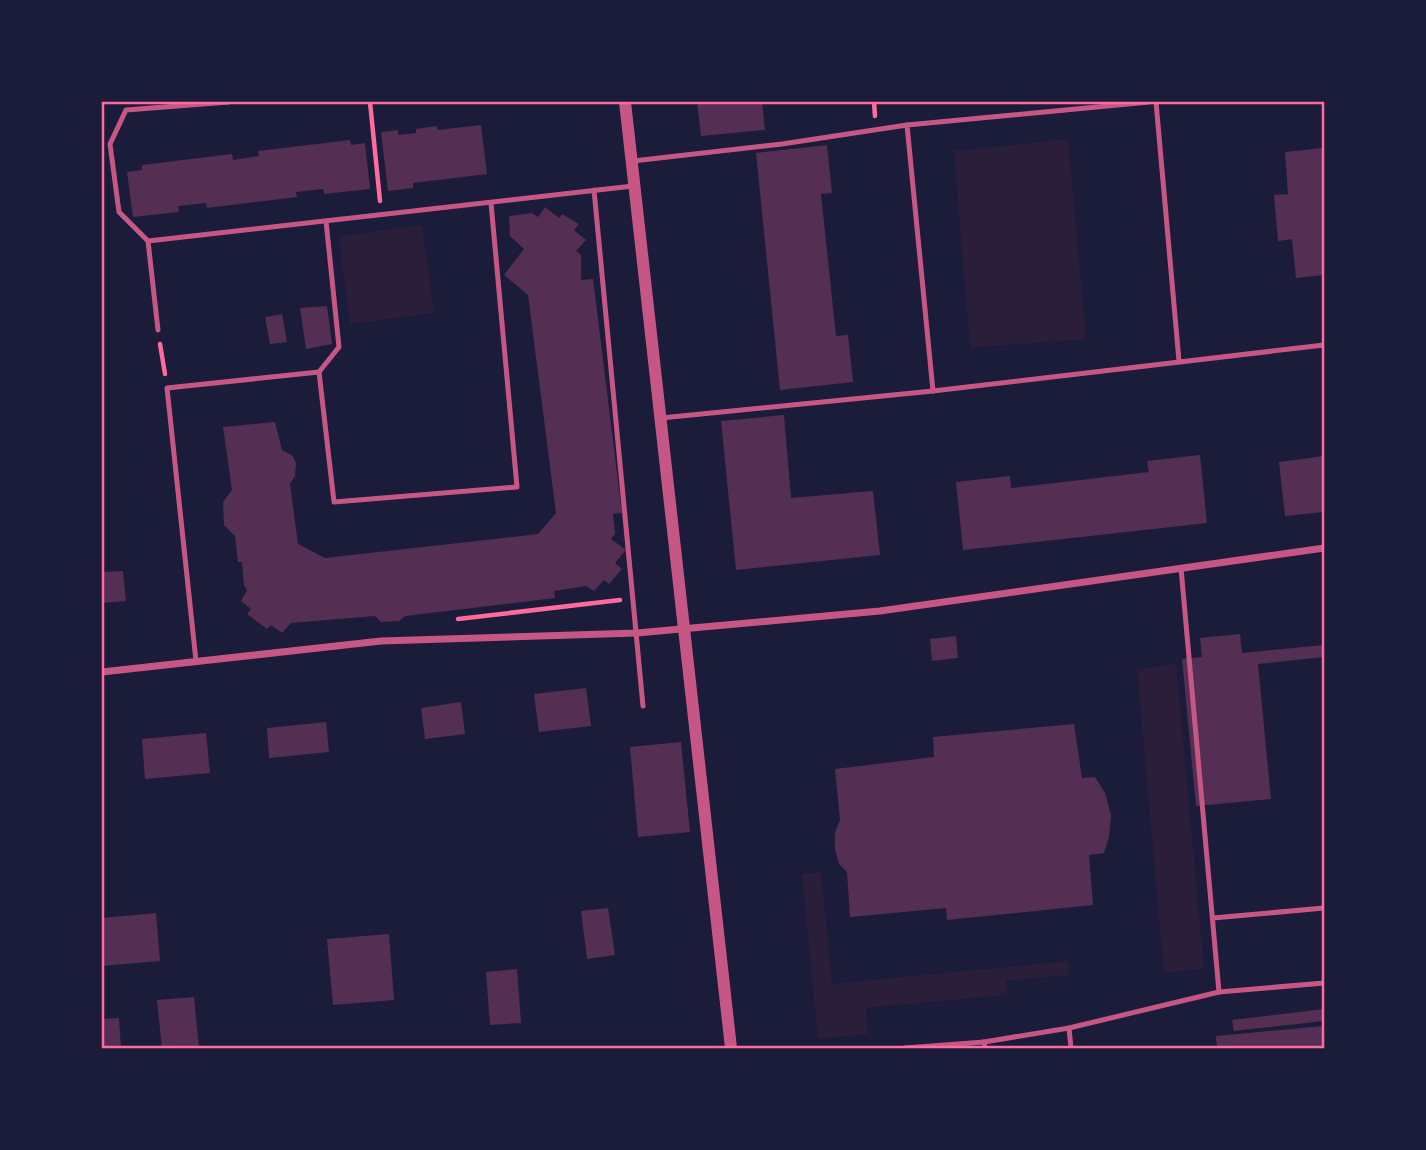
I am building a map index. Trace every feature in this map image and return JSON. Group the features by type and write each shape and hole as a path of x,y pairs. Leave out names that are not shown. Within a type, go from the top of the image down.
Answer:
{"street":[{"path":"625,102 731,1048"},
{"path":"102,672 381,641 637,633 880,611 1325,548"}],"lane":[{"path":"158,330 148,241 119,212 110,144 126,110 229,102"},
{"path":"631,161 782,144 907,125 1149,102"},
{"path":"1156,102 1179,361"},
{"path":"907,125 933,390"},
{"path":"148,241 633,186"},
{"path":"594,190 643,706"},
{"path":"326,221 339,347 319,372 334,502 516,487 491,202"},
{"path":"659,418 1325,345"},
{"path":"196,661 167,388 319,372"},
{"path":"1181,568 1219,992"},
{"path":"1213,918 1325,908"},
{"path":"905,1048 984,1045 1069,1028 1219,992 1325,983"},
{"path":"1069,1028 1071,1048"}],"path":[{"path":"370,102 382,216"},
{"path":"158,330 167,388"}],"shaded area":[{"path":"1068,139 1086,339 970,348 954,151"},
{"path":"422,225 434,313 350,324 339,236"},
{"path":"1176,664 1204,969 1164,973 1137,669"},
{"path":"821,872 832,984 1068,961 1069,975 1006,981 1007,995 866,1008 868,1034 818,1039 802,874"}],"building":[{"path":"697,102 762,102 765,130 701,136"},
{"path":"481,125 487,174 413,183 413,188 388,191 381,132 398,130 398,135 437,126 438,130"},
{"path":"350,140 351,145 365,143 370,189 324,194 323,189 296,192 297,197 207,208 206,203 178,206 179,212 133,217 127,172 142,170 142,165 232,154 233,160 259,156 258,151"},
{"path":"827,145 832,193 821,194 836,336 848,335 853,382 780,390 756,153"},
{"path":"1324,148 1324,275 1296,278 1292,239 1278,241 1274,195 1288,194 1285,152"},
{"path":"545,207 559,218 562,214 579,224 574,230 586,240 576,251 581,255 581,280 593,279 622,513 613,514 615,534 611,539 626,550 615,563 622,569 609,584 604,580 594,591 586,586 554,591 555,598 405,616 399,621 381,622 375,616 291,623 282,633 271,625 267,629 247,614 251,609 241,601 247,590 242,562 238,562 235,536 224,525 223,502 232,490 223,427 275,422 282,450 293,456 296,464 295,476 290,484 298,544 325,558 538,534 556,513 528,295 504,275 524,249 510,236 509,216 532,213 538,217"},
{"path":"327,306 332,344 306,349 300,308"},
{"path":"282,314 287,342 270,344 265,317"},
{"path":"784,415 791,498 873,491 880,555 736,570 721,421"},
{"path":"1200,455 1207,523 963,550 956,482 1010,476 1011,488 1149,472 1147,461"},
{"path":"1324,456 1324,512 1285,516 1279,462"},
{"path":"123,571 126,601 102,603 102,572"},
{"path":"1240,634 1242,653 1324,645 1324,657 1258,664 1271,799 1196,806 1182,659 1202,657 1200,638"},
{"path":"956,636 958,658 932,661 930,639"},
{"path":"586,688 591,726 539,732 534,694"},
{"path":"461,702 465,734 425,739 421,708"},
{"path":"326,722 329,752 269,758 267,728"},
{"path":"1074,724 1082,778 1095,777 1105,793 1111,815 1104,853 1089,855 1093,905 947,920 946,908 850,917 847,872 839,864 835,849 835,833 840,820 835,769 934,757 933,737"},
{"path":"206,733 210,773 145,779 142,739"},
{"path":"681,742 690,832 638,837 630,747"},
{"path":"608,908 615,955 587,959 581,911"},
{"path":"156,913 160,961 102,966 102,918"},
{"path":"389,934 394,1000 333,1005 327,939"},
{"path":"517,969 521,1023 490,1025 486,972"},
{"path":"194,997 199,1048 162,1048 157,1000"},
{"path":"1324,1009 1324,1021 1234,1031 1232,1020"},
{"path":"119,1018 121,1048 102,1048 102,1019"},
{"path":"1324,1026 1324,1048 1217,1048 1216,1036"}]}
